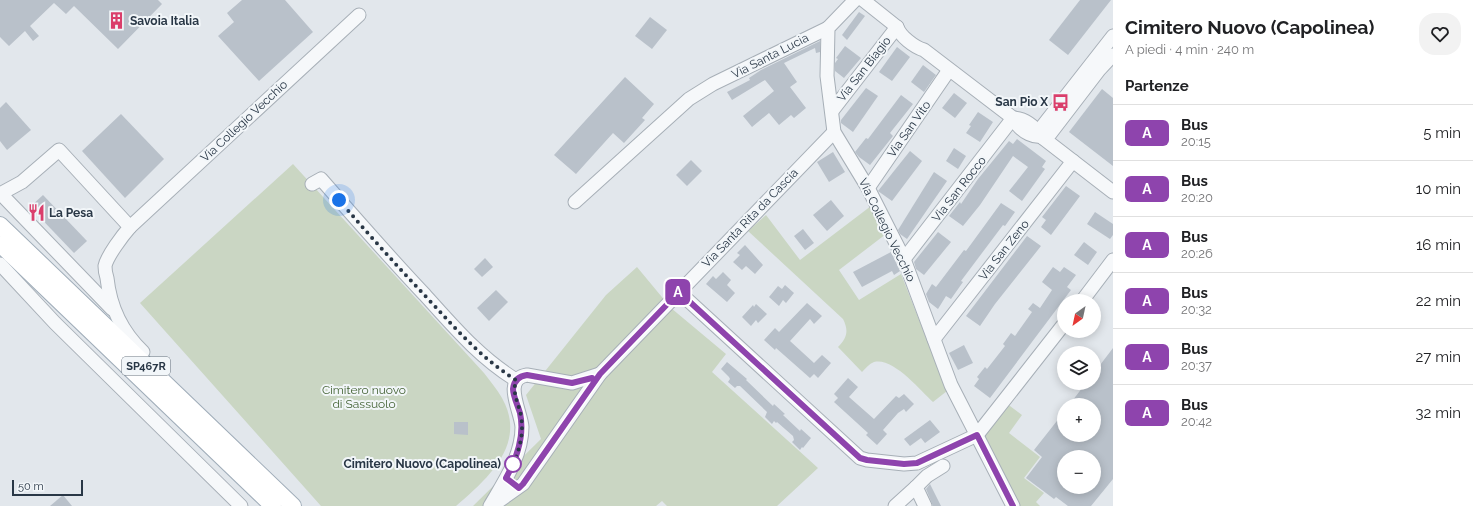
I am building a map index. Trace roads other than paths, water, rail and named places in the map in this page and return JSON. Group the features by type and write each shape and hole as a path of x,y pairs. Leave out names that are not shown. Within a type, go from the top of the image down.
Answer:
{"main road":[{"name":"SP467R","path":"0,225 293,506"},
{"name":"SP467R","path":"0,244 273,506"}],"street":[{"path":"828,28 855,0"},
{"path":"863,0 896,27 902,26 923,42 924,50 949,70 1013,118 1021,118 1038,131 1043,138 1113,192"},
{"name":"Via Collegio Vecchio","path":"201,418 196,402 133,343 116,314 109,296 105,266 120,239 130,227 359,15"},
{"name":"Via San Biagio","path":"832,110 896,27"},
{"name":"Via Santa Lucia","path":"574,202 689,99 713,84 828,28"},
{"name":"Via Collegio Vecchio","path":"828,28 827,76 834,132 868,188 904,259 951,385 1013,506"},
{"path":"1043,138 1041,128 1113,36"},
{"path":"1043,138 1050,134 1099,70 1113,55"},
{"name":"Via San Vito","path":"868,188 949,70"},
{"name":"Via San Rocco","path":"904,259 1013,118"},
{"name":"Via Santa Rita da Cascia","path":"491,506 519,488 600,374 834,132"},
{"path":"116,314 0,194 22,182 59,150 130,227"},
{"name":"Via San Zeno","path":"934,339 1073,161"},
{"path":"312,184 321,179 376,243 468,343 491,364 516,380"},
{"path":"1087,294 1113,260"},
{"path":"0,264 55,323 241,506"},
{"path":"679,292 860,458 867,460 904,464 917,463 977,435 1057,333"},
{"name":"Via Santa Rita da Cascia","path":"491,506 516,456 522,435 521,416 513,390 516,380 521,376 527,375 572,383 600,374"},
{"path":"894,506 927,476 943,466"},
{"path":"506,478 519,488"},
{"path":"916,487 925,506"}],"place":[{"name":"Savoia Italia","path":"117,21"},
{"name":"San Pio X","path":"1061,102"},
{"name":"La Pesa","path":"36,213"},
{"name":"Cimitero Nuovo (Capolinea)","path":"513,464"}],"park label":[{"name":"Cimitero nuovo di Sassuolo","path":"364,397"}]}
